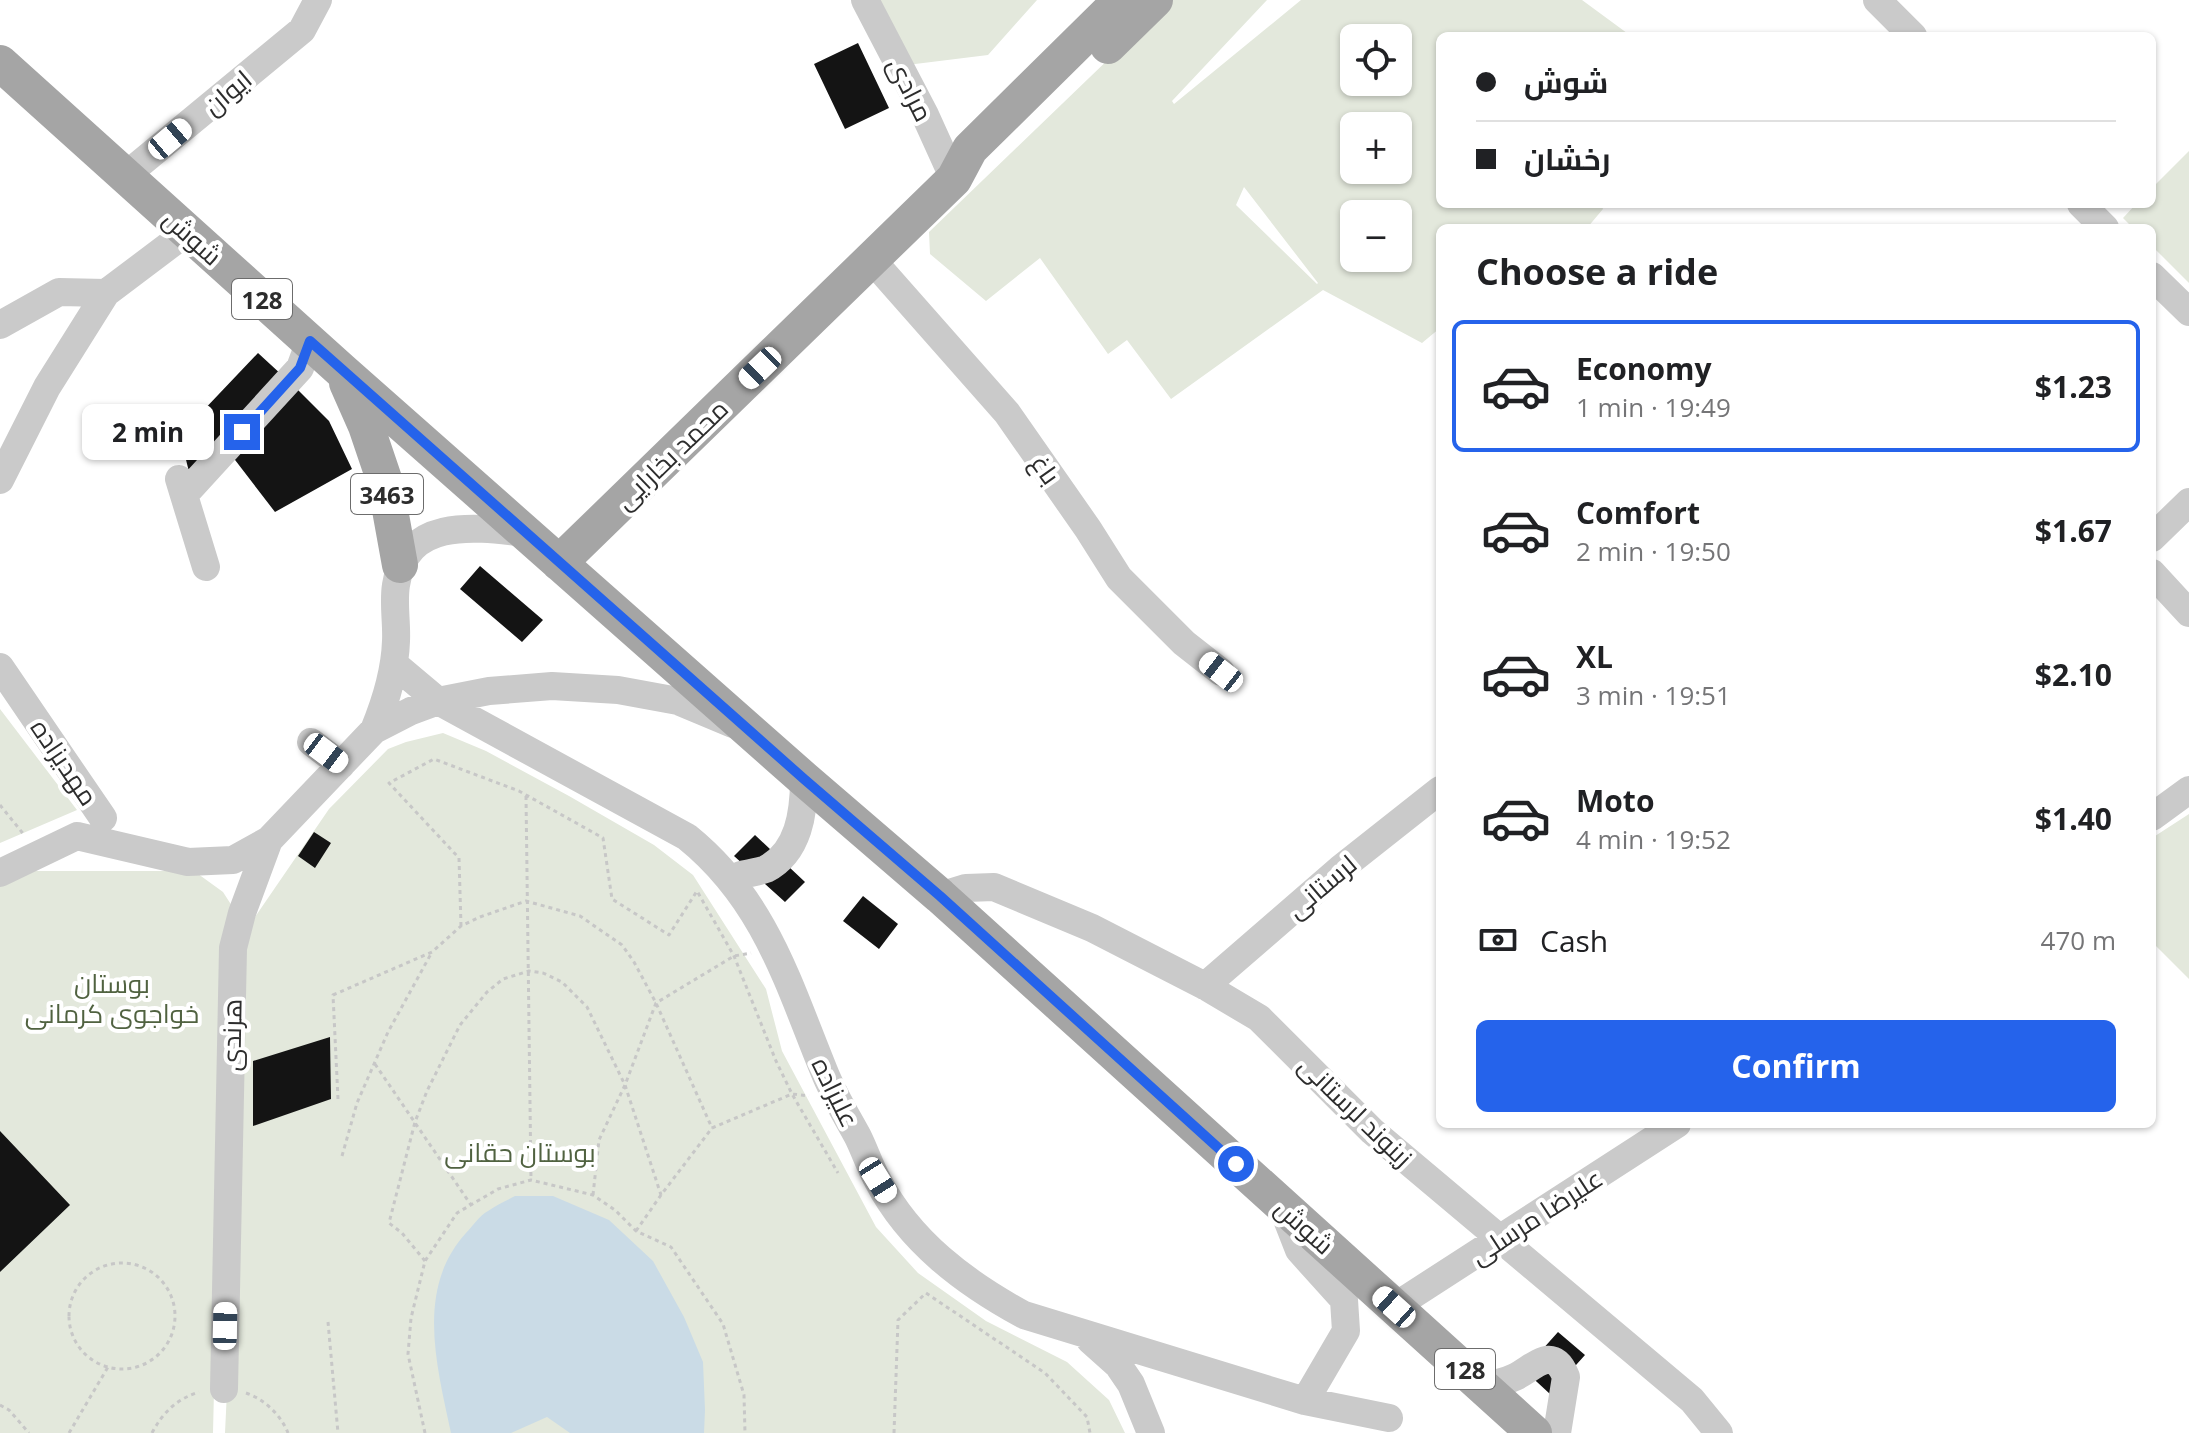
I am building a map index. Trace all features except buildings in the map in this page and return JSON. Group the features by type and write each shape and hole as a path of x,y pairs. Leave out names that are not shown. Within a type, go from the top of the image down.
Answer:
{"main road":[{"name":"محمد بخارایی","path":"559,563 954,179 970,149 1121,0"},
{"name":"محمد بخارایی","path":"954,179 984,167 1155,0"},
{"name":"شوش","path":"0,63 342,371 940,896 1534,1433"},
{"name":"3463","path":"342,371 366,426 385,482 400,565"}],"street":[{"name":"ایوان","path":"125,176 302,30 318,0"},
{"name":"مرادی","path":"865,0 925,115 954,179"},
{"path":"1877,0 1909,32"},
{"path":"2085,208 2101,224"},
{"path":"0,480 47,387 106,293 187,232"},
{"name":"باغ","path":"872,260 1007,413 1119,578 1184,643 1221,672"},
{"path":"2156,280 2189,312"},
{"path":"0,325 59,292 106,293"},
{"path":"206,567 181,484 300,368 310,341"},
{"path":"2156,534 2189,502"},
{"name":"3463","path":"400,565 424,539 438,533 460,528 526,533"},
{"name":"هرندی","path":"374,730 387,698 394,664 395,588 400,565"},
{"path":"2156,577 2189,613"},
{"name":"علیزاده","path":"394,664 438,701 702,848 749,905 775,950 825,1075 893,1205 927,1247 963,1278 1024,1315 1388,1428"},
{"name":"مهدیزاده","path":"0,667 103,818"},
{"name":"هرندی","path":"224,1389 233,948 242,913 269,840 374,730 438,701 489,691 552,686 618,690 678,701 752,732"},
{"path":"311,742 341,765"},
{"path":"741,875 764,870 788,850 797,832 804,802 804,779"},
{"name":"لرستانی","path":"1205,986 1340,869 1436,793"},
{"path":"2156,814 2188,793"},
{"path":"0,873 77,836 188,862 233,860 269,840"},
{"name":"زینوند لرستانی","path":"940,896 966,888 994,887 1092,928 1205,986 1259,1018 1372,1131 1692,1400 1719,1433"},
{"name":"علیرضا مرسلی","path":"1394,1307 1671,1128"},
{"path":"1282,1205 1299,1250 1344,1300 1346,1331 1305,1401"},
{"path":"1083,1334 1118,1365 1131,1384 1151,1433"},
{"path":"1483,1386 1513,1378 1546,1359 1553,1360 1563,1368 1566,1377 1557,1433"}],"path":[{"path":"461,926 459,858 389,783 434,759 526,795 603,838 612,899 669,935 697,891 734,956 792,1094 838,1173"},
{"path":"526,795 531,1180"},
{"path":"0,805 40,854"},
{"path":"338,1099 333,995 432,952 461,926 526,901 580,916 622,945 656,1003 712,1128"},
{"path":"593,1195 599,1140 625,1085 656,1003 734,956 775,950"},
{"path":"342,1156 357,1103 388,1032 432,952"},
{"path":"425,1261 402,1233 389,1223 415,1122 460,1025 487,992 503,979 529,971 543,973 562,982 587,1007 625,1085 661,1195"},
{"path":"375,1064 471,1205"},
{"path":"636,1231 712,1128 792,1094 838,1101"},
{"path":"425,1433 408,1354 411,1318 425,1261 457,1213 498,1189 531,1180 593,1195 615,1210 636,1231 671,1247 723,1324 744,1395 745,1433"},
{"path":"113,1263 131,1263 148,1268 162,1280 171,1295 176,1312 174,1330 167,1346 154,1359 139,1367 122,1370 108,1367 89,1358 77,1346 70,1329 68,1312 72,1294 82,1279 96,1268 113,1263"},
{"path":"894,1433 898,1320 926,1293 1045,1373 1087,1417 1090,1433"},
{"path":"328,1322 338,1433"},
{"path":"69,1433 108,1367"},
{"path":"0,1405 9,1410 29,1433"}],"green space":[{"path":"877,0 1037,0 988,55 907,65"},
{"path":"1170,0 1267,0 1172,101 1174,104 1301,0 1582,0 1626,32 1436,32 1436,208 1603,209 1590,224 1436,224 1436,331 1422,343 1323,290 1171,399 1127,340 1108,354 1040,258 986,301 930,254 929,232","holes":["1244,187 1318,283 1236,205"]},
{"path":"2189,151 2189,283 2156,250 2156,224 2129,224 2123,218 2132,208 2156,208 2156,184"},
{"path":"0,709 77,810 0,843"},
{"name":"بوستان حقانی","path":"443,733 486,751 569,796 654,845 693,875 766,989 782,1051 876,1227 918,1273 986,1321 1067,1362 1109,1400 1125,1433 225,1433 239,1140 237,972 255,917 329,809 388,749"},
{"path":"2189,814 2189,979 2156,946 2156,835"},
{"name":"بوستان خواجوی کرمانی","path":"33,871 194,871 223,892 232,906 225,929 213,1433 0,1433 0,885"}],"water":[{"path":"515,1196 553,1196 609,1220 653,1261 684,1317 703,1362 704,1433 570,1433 547,1417 511,1433 451,1433 440,1381 434,1329 440,1278 450,1255 476,1221"}],"route":[{"path":"242,432 300,368 310,341 940,896 1236,1164"}]}
